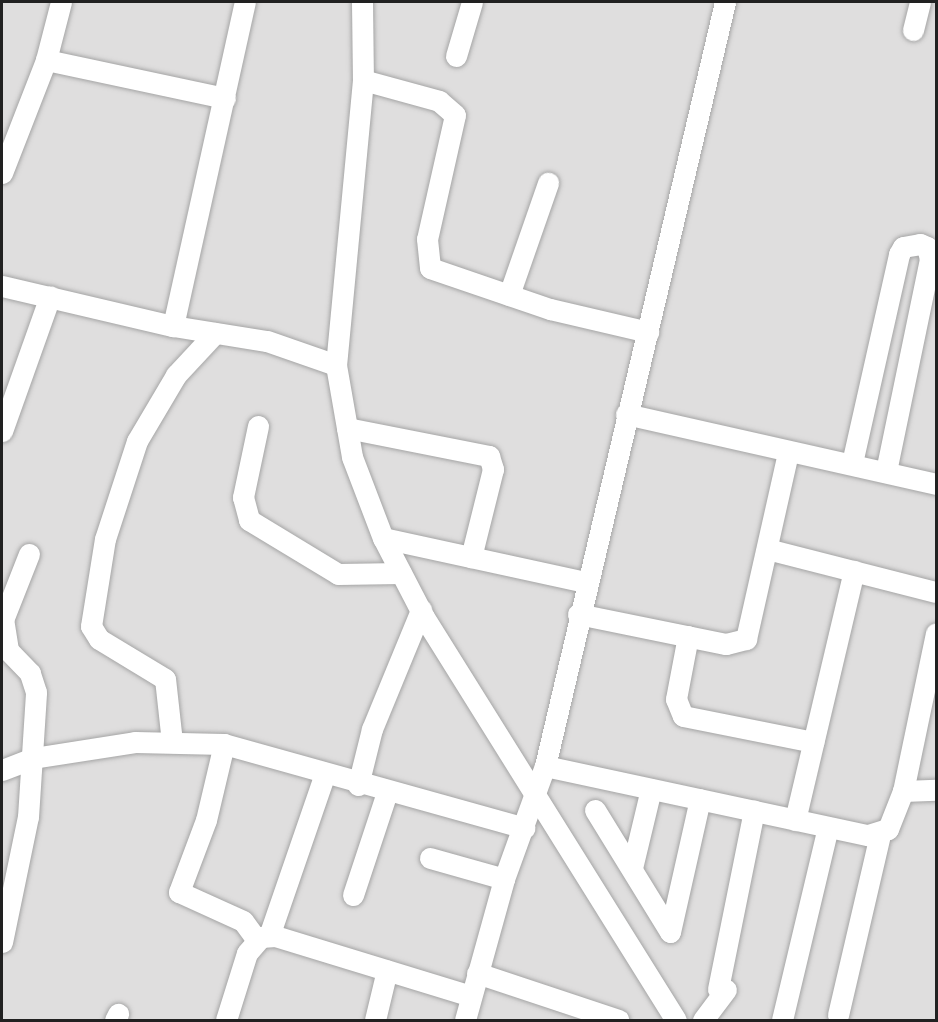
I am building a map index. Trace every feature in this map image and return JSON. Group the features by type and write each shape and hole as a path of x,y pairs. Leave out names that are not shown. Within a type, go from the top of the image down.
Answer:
{"street":[{"path":"2,172 46,60 61,2"},
{"path":"173,326 245,2"},
{"path":"362,2 363,80 336,365 347,428 383,538 421,610 676,1020"},
{"path":"456,56 472,2"},
{"path":"465,1020 504,879 545,766 585,582 648,332 725,2"},
{"path":"913,30 920,2"},
{"path":"46,60 225,98"},
{"path":"363,80 450,106 456,123 427,239 427,260 438,272 509,295 648,332"},
{"path":"509,295 548,183"},
{"path":"852,463 899,254 909,244 932,240 886,472"},
{"path":"2,286 173,326 296,348 336,365"},
{"path":"2,431 50,296"},
{"path":"172,742 165,680 99,639 92,626 105,539 137,441 176,375 215,333"},
{"path":"626,414 788,452 852,463 936,484"},
{"path":"258,426 243,497 249,520 338,574 401,573"},
{"path":"347,428 489,456 493,470 471,557"},
{"path":"578,614 726,644 746,639 788,452"},
{"path":"383,538 585,582"},
{"path":"767,549 936,592"},
{"path":"2,942 28,817 33,758 35,683 8,650 3,620 29,554"},
{"path":"795,820 854,571"},
{"path":"358,785 372,729 421,610"},
{"path":"838,1015 880,835 888,829 903,791 936,633"},
{"path":"688,636 676,699 683,716 813,742"},
{"path":"2,770 33,758 172,742 224,744 325,773 358,785 524,828"},
{"path":"224,744 206,820 178,892 243,921 263,938 387,970 471,996"},
{"path":"545,766 828,827 880,835"},
{"path":"226,1020 247,953 263,938 325,773"},
{"path":"632,868 651,789"},
{"path":"903,791 936,789"},
{"path":"353,895 387,792"},
{"path":"595,810 671,932 700,799"},
{"path":"703,1020 722,989 754,811"},
{"path":"782,1020 828,827"},
{"path":"430,858 504,879"},
{"path":"375,1020 387,970"},
{"path":"477,973 618,1020"}],"shaded area":[{"path":"2,2 936,2 936,1020 2,1020"}]}
